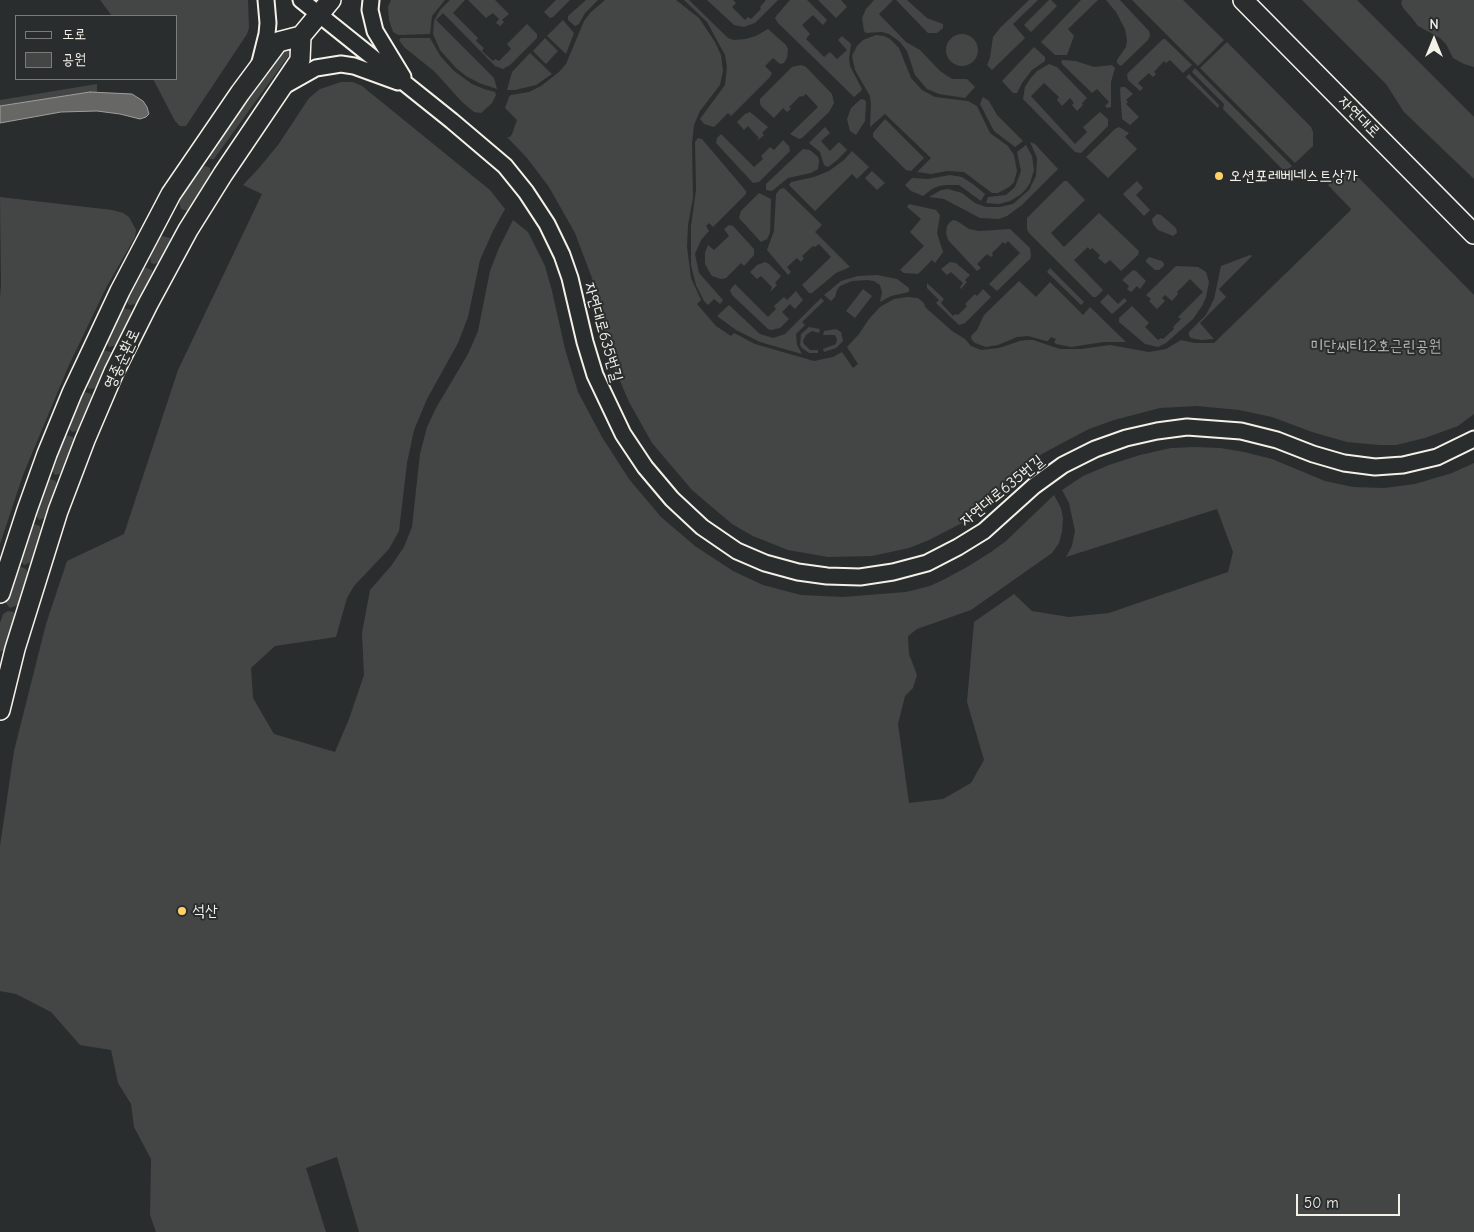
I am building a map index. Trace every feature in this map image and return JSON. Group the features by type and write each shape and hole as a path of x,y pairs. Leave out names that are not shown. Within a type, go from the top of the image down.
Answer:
{"main road":[{"name":"자연대로","path":"1243,0 1474,234"},
{"path":"301,36 324,7"},
{"name":"영종순환로","path":"0,593 47,454 83,368 120,291 171,194 240,93 278,42 301,36 300,60 223,174 188,230 114,372 58,511 15,648 0,710"}],"street":[{"path":"259,69 267,34 266,0"},
{"name":"자연대로635번길","path":"301,0 324,7 409,86 505,166 526,192 547,224 562,255 570,278 595,375 623,434 645,467 672,499 702,527 738,551 765,563 798,572 826,576 860,576 893,572 927,563 958,548 984,531 1034,486 1063,465 1095,449 1126,438 1157,431 1187,427 1241,431 1278,440 1313,454 1344,463 1375,467 1437,457 1474,439"},
{"path":"371,0 370,10 375,32 409,86"},
{"path":"282,86 316,68 340,64 354,66 409,86"}],"green space":[{"path":"100,0 248,0 249,28 247,34 186,126 180,126 175,121 154,80 178,80 178,15 111,15"},
{"path":"391,0 445,0 432,16 430,34 398,35 393,32 389,20 388,7"},
{"path":"450,0 465,0 453,13 478,38 476,41 484,48 482,51 493,61 495,59 499,61 511,49 507,44 527,24 537,34 537,38 510,65 503,69 495,66 443,13 436,20 494,78 497,89 466,76 440,50 433,34 434,21 440,10"},
{"path":"468,0 495,0 509,14 502,20 504,22 500,26 496,23 499,19 493,13 486,18"},
{"path":"556,0 570,0 550,18 544,12"},
{"path":"586,0 598,0 585,13 579,24 575,26 568,20 568,16"},
{"name":"미단씨티12호근린공원","path":"605,0 676,0 699,18 721,55 723,71 720,85 700,111 694,125 692,143 693,198 688,225 687,247 691,278 701,300 697,304 716,326 731,336 734,333 755,344 814,361 833,357 842,352 853,368 858,364 847,347 880,307 894,299 907,297 918,298 924,303 925,307 952,331 965,339 971,346 981,350 999,348 1027,340 1033,340 1060,349 1081,349 1110,345 1149,352 1166,349 1181,340 1194,343 1214,343 1350,211 1351,209 1328,185 1338,174 1356,175 1474,295 1474,414 1458,426 1425,438 1396,445 1379,445 1347,442 1312,432 1272,417 1239,410 1197,406 1160,408 1114,420 1089,429 1042,454 960,524 909,548 872,556 828,557 788,550 753,536 732,524 692,490 652,443 629,402 614,367 592,278 575,233 549,187 527,158 507,137 510,137 512,134 517,120 505,108 509,97 529,92 541,86 559,72 566,64 584,21"},
{"path":"684,0 689,0 728,38 734,40 745,39 756,36 768,29 788,49 787,58 784,63 780,64 773,58 765,66 772,73 770,77 731,116 728,113 714,127 704,124 700,119 725,85 727,67 725,55 707,22"},
{"path":"707,0 733,0 736,3 732,7 745,20 748,17 751,19 761,9 760,7 766,0 778,0 755,23 744,27 734,25"},
{"path":"790,0 807,0 827,20 823,25 813,15 802,25 810,34 806,39 824,57 830,52 837,59 847,50 838,40 842,36 851,44 850,66 862,89 854,97 778,23 775,18"},
{"path":"818,0 841,0 847,7 836,18"},
{"path":"874,0 893,0 879,14 906,42 920,50 940,71 952,79 967,79 975,87 965,98 939,94 927,89 915,75 907,51 900,42 889,34 882,32 866,33 864,31 862,18 866,9"},
{"path":"896,0 907,0 927,18 943,24 943,28 937,33 928,33"},
{"path":"1029,0 1038,0 1013,24 1025,38 992,70 987,65 993,37"},
{"path":"1049,0 1057,6 1031,32 1024,25"},
{"path":"1081,0 1098,0 1068,29 1074,36 1067,55 1055,55 1041,42"},
{"path":"1106,0 1120,0 1149,31 1150,35 1148,40 1121,66 1117,63 1117,60 1126,47 1125,29 1116,12"},
{"path":"1132,0 1183,0 1224,40 1198,66"},
{"path":"1302,0 1357,0 1474,117 1474,179 1404,112 1386,84"},
{"path":"1402,0 1474,0 1474,67 1453,58 1446,44 1440,38 1418,26 1404,9 1401,4"},
{"path":"563,20 574,33 566,54 547,36"},
{"path":"962,34 968,35 973,39 977,44 977,56 973,61 968,65 962,66 956,65 951,61 947,56 946,50 947,44 951,39 956,35"},
{"path":"876,35 890,39 899,48 911,78 922,90 935,97 968,101 977,106 990,133 1008,146 1014,155 1017,171 1014,182 1009,187 998,193 992,193 964,172 947,171 931,174 917,172 931,158 885,114 870,127 870,96 855,70 852,56 857,46 863,40"},
{"path":"401,38 430,38 441,57 454,71 472,84 495,92 496,95 492,103 481,113 474,112 462,102 435,72 404,47 399,40"},
{"path":"545,38 558,51 546,64 533,51"},
{"path":"1163,39 1192,65 1183,73 1170,60 1166,63 1164,61 1154,72 1156,74 1153,77 1149,73 1138,83 1143,88 1140,91 1128,80 1127,74"},
{"path":"1227,42 1311,127 1313,146 1295,163 1200,68"},
{"path":"290,44 292,51 214,159 210,159 210,153 252,90 285,46"},
{"path":"1034,47 1045,57 1045,61 1032,70 1017,93 1013,93 1002,81"},
{"path":"530,53 552,74 536,85 507,90 512,72"},
{"path":"1061,61 1076,61 1094,67 1112,65 1115,68 1111,82 1111,107 1107,108 1105,106 1109,102 1097,89 1092,93 1062,64"},
{"path":"1049,64 1057,67 1087,98 1077,111 1072,105 1074,103 1070,98 1062,106 1057,100 1059,97 1044,83 1031,96 1075,144 1087,132 1083,127 1100,112 1108,119 1108,126 1081,153 1075,152 1023,99 1025,87 1030,79 1037,71"},
{"path":"801,65 806,67 832,94 834,103 829,112 799,139 790,134 818,107 806,94 802,97 800,96 789,107 791,109 787,112 783,108 774,118 761,106 760,99 792,67"},
{"path":"1195,68 1292,166 1285,172 1223,109 1224,104 1192,72"},
{"path":"1189,74 1219,105 1218,108 1186,77"},
{"path":"341,82 353,82 362,86 490,190 505,209 480,260 468,317 458,343 427,399 414,430 407,463 399,531 389,549 354,586 347,598 336,637 275,646 251,668 253,698 274,734 335,752 364,675 362,633 370,590 391,566 404,547 412,527 420,454 427,427 468,354 478,331 490,271 513,220 528,232 545,266 565,349 578,392 602,437 629,479 661,517 695,546 733,571 763,585 801,595 843,597 906,592 930,586 943,580 991,552 1006,541 1054,495 1061,508 1063,518 1059,543 1052,553 971,610 917,629 908,636 909,654 917,675 913,688 905,696 898,724 909,803 943,799 971,783 984,760 967,702 974,622 1014,594 1032,611 1069,617 1109,613 1228,572 1233,552 1217,509 1066,557 1072,546 1075,531 1069,503 1062,490 1083,476 1140,455 1171,448 1195,447 1220,448 1272,459 1325,481 1353,487 1384,488 1415,484 1452,473 1474,463 1474,1232 359,1232 337,1157 306,1168 326,1232 156,1232 150,1215 151,1159 134,1127 131,1104 118,1083 111,1050 80,1045 51,1012 16,994 0,991 0,846 14,751 46,624 67,561 124,534 178,370 262,194 243,185 278,145 309,98 320,89"},
{"path":"97,84 97,92 0,106 0,100"},
{"path":"1121,87 1125,87 1133,94 1126,100 1128,102 1126,104 1139,117 1130,125 1122,119"},
{"path":"983,97 989,101 997,115 1023,141 1015,147 994,131 980,104"},
{"path":"861,99 865,100 866,103 865,121 856,135 850,131 847,119 851,108"},
{"path":"750,112 768,127 762,133 764,135 756,142 759,138 748,126 744,130 737,122"},
{"path":"885,119 924,158 911,171 906,170 873,137 873,133"},
{"path":"825,127 830,133 821,141 830,151 839,142 847,150 828,167 824,165 820,152 809,143"},
{"path":"1119,127 1129,133 1125,137 1137,149 1108,178 1086,157"},
{"path":"721,134 754,167 763,159 761,156 770,147 774,150 783,140 789,146 790,151 759,182 753,183 716,143 717,138"},
{"path":"698,138 702,139 746,191 746,194 713,227 709,223 706,226 709,231 701,240 695,254 699,273 723,300 720,304 714,299 708,305 704,301 696,285 691,265 691,226 696,190 695,142"},
{"path":"1030,142 1035,144 1058,169 1022,205 1007,216 999,219 980,218 944,199 929,197 941,190 948,189 962,193 975,203 986,207 1000,207 1013,204 1029,190 1036,176 1037,158"},
{"path":"1026,145 1032,156 1034,170 1026,189 1010,201 999,204 986,203 988,197 1006,195 1015,187 1021,171 1017,152"},
{"path":"803,149 810,150 818,157 818,169 811,173 788,178 772,191 766,190 766,184"},
{"path":"852,151 869,167 857,179 852,174 815,211 789,185 791,182 814,177 829,171 844,160"},
{"path":"206,166 210,168 211,176 191,209 188,211 181,209 179,202 200,168"},
{"path":"872,171 885,183 877,190 865,178"},
{"path":"950,175 962,177 985,194 981,201 959,185 939,186 923,196 911,191 905,185 912,178 928,179"},
{"path":"1064,181 1067,181 1085,200 1051,233 1064,247 1099,213 1139,251 1138,255 1121,271 1110,260 1105,264 1098,258 1100,255 1088,247 1074,260 1103,290 1096,297 1093,297 1027,229 1027,218"},
{"path":"1137,181 1143,188 1136,195 1150,210 1144,216 1123,194"},
{"path":"784,188 822,225 815,232 850,267 836,273 812,293 809,293 802,285 831,257 819,244 815,247 813,246 802,256 804,258 801,262 797,258 787,267 791,272 788,275 767,250 774,231 776,194 780,189"},
{"path":"759,193 771,199 770,233 767,239 761,242 739,218 741,211"},
{"path":"0,197 112,210 129,217 136,230 135,237 107,286 69,365 23,475 0,544 1,284"},
{"path":"909,204 936,210 940,215 937,233 943,252 935,263 932,260 918,274 904,273 900,270 924,246 910,232 921,219 907,207"},
{"path":"1157,214 1161,215 1176,228 1177,233 1173,236 1158,230 1153,224 1152,219"},
{"path":"953,220 969,229 979,231 1010,229 1030,248 1030,259 997,291 989,284 1020,253 1008,241 1005,244 1003,242 992,253 991,257 987,254 977,264 981,268 977,271 948,240 947,226"},
{"path":"729,225 733,226 754,249 754,255 744,266 741,263 726,278 721,279 712,276 710,273 705,264 705,253 708,245 714,250 729,236 724,229"},
{"path":"162,236 170,238 171,243 160,262 151,263 150,256"},
{"path":"1250,255 1252,256 1219,289 1226,297 1200,323 1214,339 1201,340 1191,338 1189,332 1206,315 1214,299 1221,266"},
{"path":"1149,257 1162,261 1164,266 1159,270 1155,270 1146,262"},
{"path":"765,262 781,276 775,283 777,285 770,292 772,287 761,276 757,279 750,272 757,265"},
{"path":"950,262 956,263 970,275 965,280 967,282 961,289 960,287 963,283 951,272 947,275 941,269"},
{"path":"1176,266 1198,267 1206,272 1209,282 1206,297 1193,319 1166,343 1158,347 1145,344 1119,322 1119,318 1132,306 1149,323 1145,327 1158,340 1163,339 1174,329 1173,327 1181,319 1178,317 1203,292 1190,279 1177,292 1178,294 1172,301 1165,295 1162,298 1165,301 1157,309 1146,295"},
{"path":"144,267 152,270 153,275 137,304 129,305 126,299"},
{"path":"1050,268 1084,302 1081,305 1047,272"},
{"path":"1133,270 1146,281 1140,289 1137,286 1131,292 1127,289 1129,286 1122,280"},
{"path":"877,275 897,279 909,288 909,292 891,296 880,302 882,292 880,285 874,281 867,280 852,281 840,286 831,301 824,295 841,281 858,276"},
{"path":"1019,281 1036,297 1050,282 1083,315 1090,307 1126,342 1104,342 1071,347 1056,344 1054,342 1056,339 1051,337 1046,341 1028,336 1017,337 998,345 986,347 975,343 971,336 977,330 984,315"},
{"path":"927,283 944,299 941,303 953,316 958,315 967,306 965,304 975,294 977,296 983,289 991,297 965,323 959,325 936,303 939,300 927,288"},
{"path":"735,284 768,317 776,309 774,306 784,297 787,300 796,291 803,300 795,309 790,304 782,312 789,319 780,328 771,330 732,295 730,290"},
{"path":"863,289 872,296 855,318 846,311"},
{"path":"1108,294 1118,304 1124,298 1127,301 1112,314 1100,302"},
{"path":"821,298 824,301 802,322 805,325 796,334 797,345 802,354 760,342 736,330 717,316 729,305 760,334 773,338 785,334"},
{"path":"122,308 131,310 131,316 117,345 109,347 106,341"},
{"path":"809,327 820,329 819,333 812,331 806,335 803,341 804,344 810,350 818,350 818,353 809,353 800,345 801,334"},
{"path":"836,329 841,332 843,341 836,348 824,352 823,349 836,344 837,339 835,335 823,335 824,331"},
{"path":"102,350 111,352 111,358 97,388 89,389 86,383"},
{"path":"85,392 91,394 92,400 80,430 72,432 68,427 69,423 80,395"},
{"path":"65,435 73,437 74,443 63,473 55,475 51,469"},
{"path":"47,480 56,481 57,486 47,517 39,520 35,514"},
{"path":"31,525 40,526 41,531 31,562 24,565 20,560"},
{"path":"18,568 26,569 28,574 18,605 10,608 6,603 6,598"},
{"path":"8,611 14,612 15,618 6,649 0,652 0,623 3,614"}],"shaded area":[{"path":"90,92 132,94 143,101 149,114 140,119 97,111 61,112 0,123 0,106"}],"place":[{"name":"오션포레베네스트상가","path":"1219,176"},
{"name":"석산","path":"182,911"}]}
